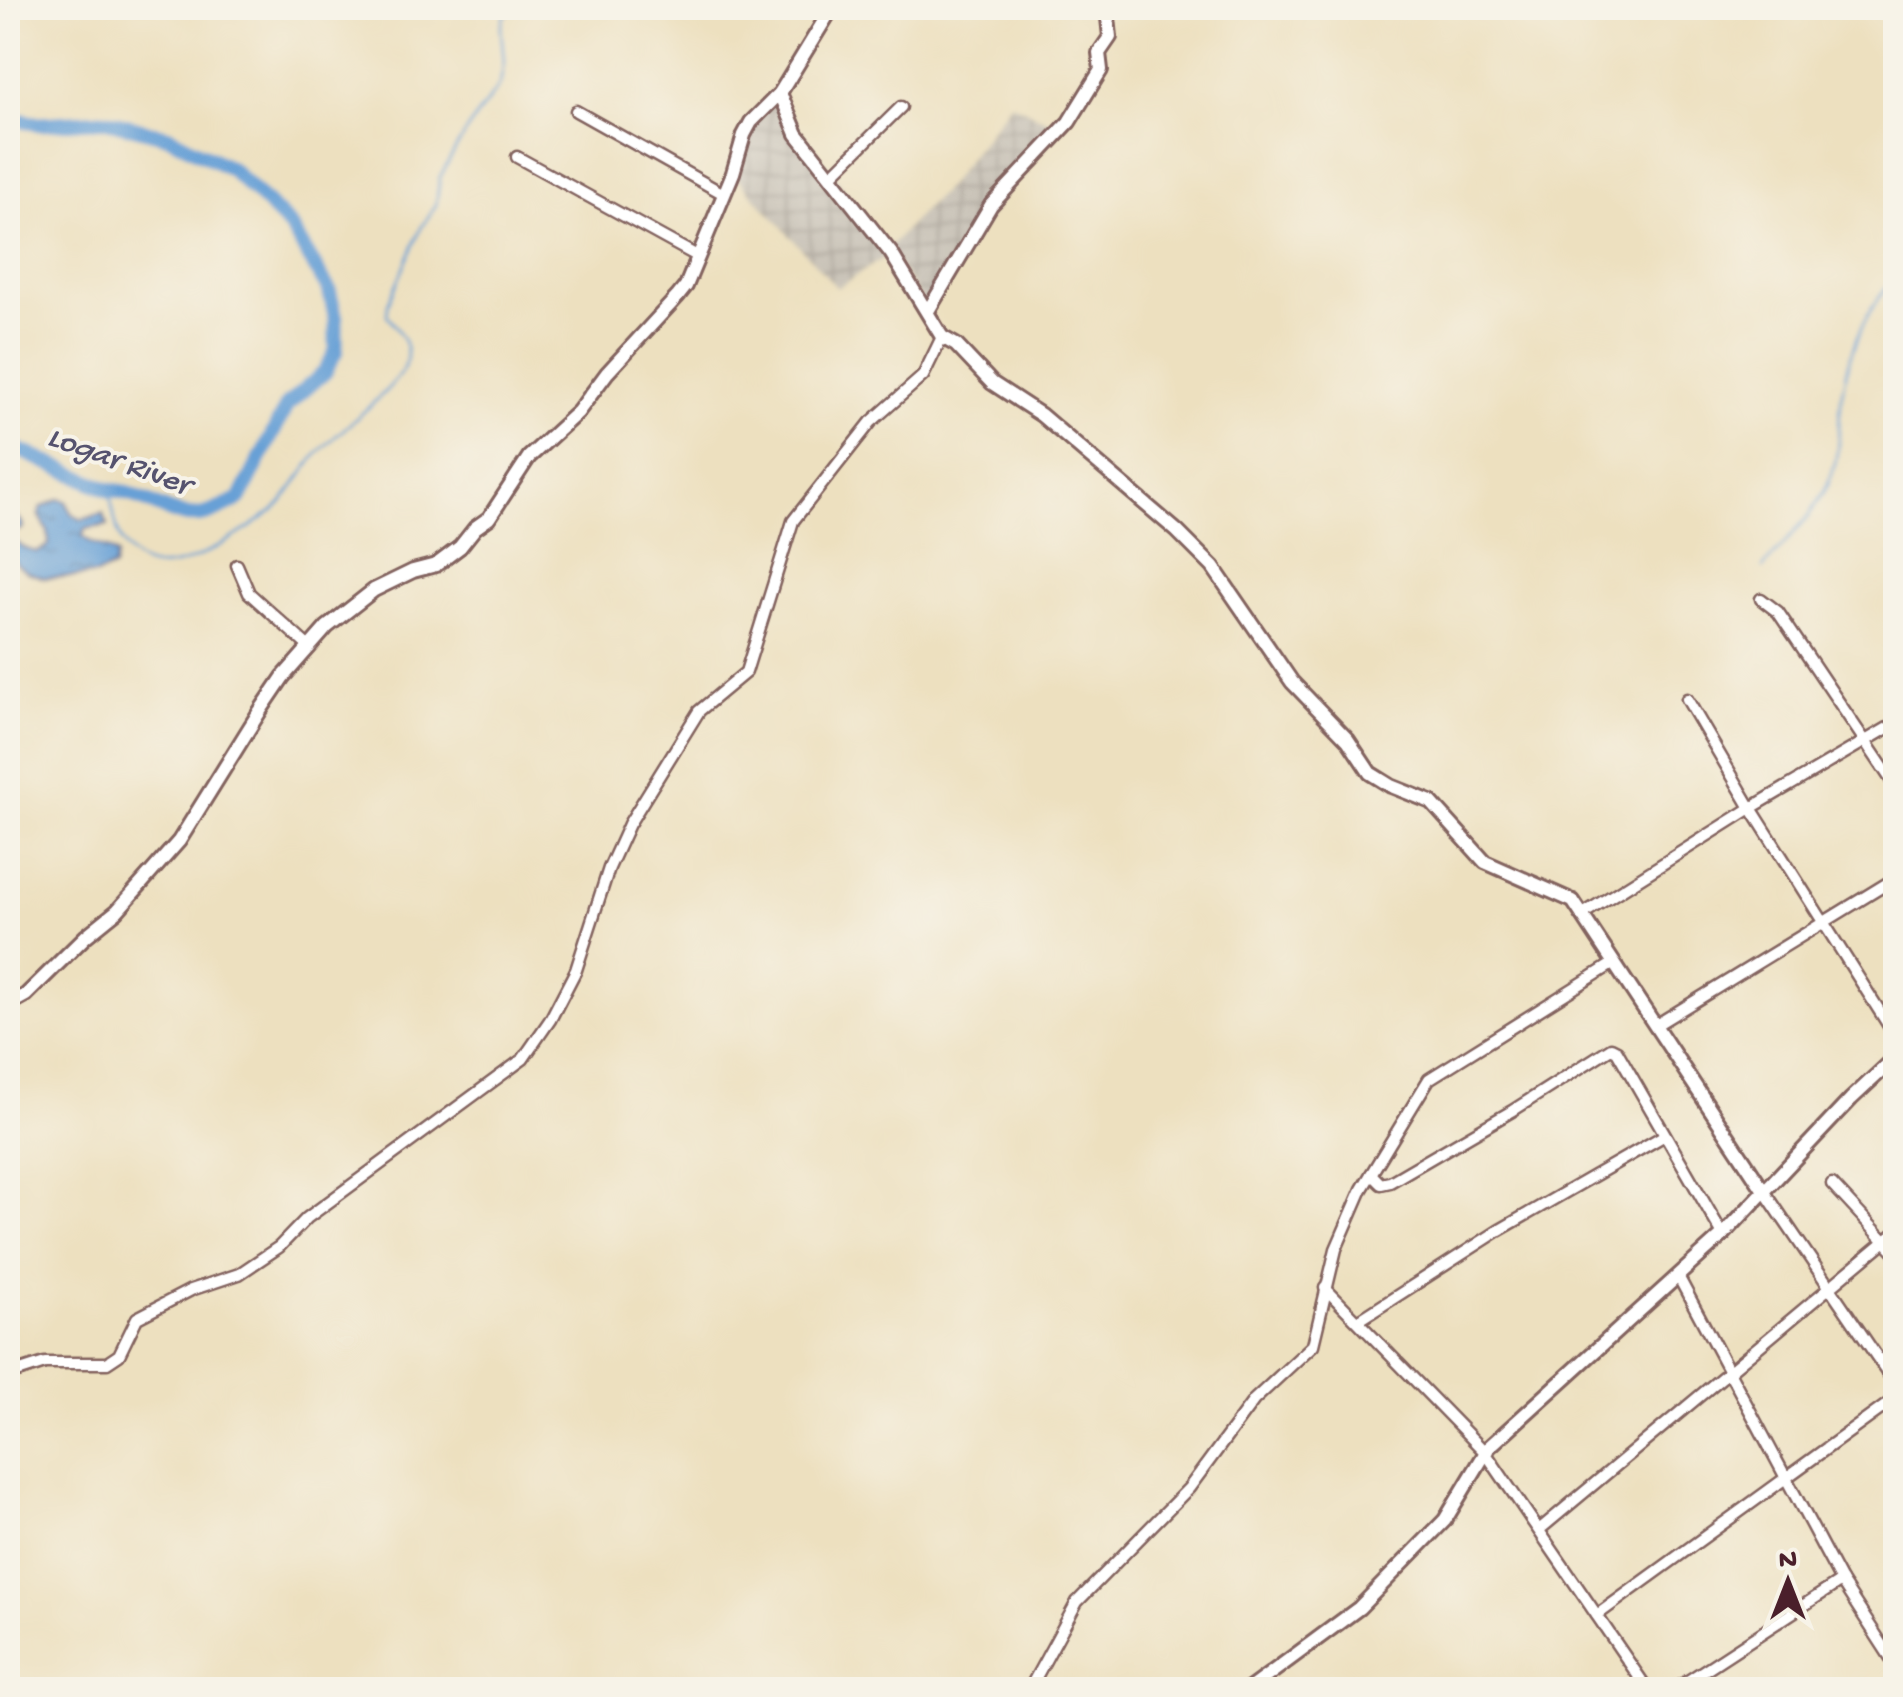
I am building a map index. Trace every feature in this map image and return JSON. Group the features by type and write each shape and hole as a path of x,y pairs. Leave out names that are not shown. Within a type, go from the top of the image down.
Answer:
{"street":[{"path":"8,1004 26,996 117,910 179,840 260,710 327,627 358,600 396,578 449,557 489,518 529,457 578,412 607,373 686,286 751,122 780,92 832,8"},
{"path":"928,312 991,205 1069,122 1095,82 1101,70 1099,53 1110,37 1107,8"},
{"path":"780,92 797,134 891,253 942,337 956,345 992,383 1041,415 1177,531 1212,567 1292,682 1348,740 1370,773 1431,802 1486,862 1573,902 1896,1385"},
{"path":"831,176 900,107"},
{"path":"576,111 722,193"},
{"path":"517,157 697,256"},
{"path":"8,1375 45,1364 107,1363 118,1356 137,1318 191,1290 239,1274 279,1247 307,1218 523,1060 576,970 608,868 628,824 699,711 746,672 793,521 872,422 923,376 942,337"},
{"path":"237,565 249,593 310,648"},
{"path":"1761,598 1778,612 1896,787"},
{"path":"1687,699 1896,1037"},
{"path":"1583,914 1896,723"},
{"path":"1656,1026 1896,878"},
{"path":"1028,1690 1076,1602 1189,1488 1254,1400 1313,1344 1336,1248 1370,1174 1428,1080 1614,963"},
{"path":"1370,1174 1381,1184 1390,1182 1611,1048 1618,1051 1722,1235"},
{"path":"1248,1690 1359,1608 1444,1520 1485,1452 1722,1235 1851,1098 1896,1057"},
{"path":"1358,1320 1498,1232 1665,1135"},
{"path":"1832,1184 1896,1253"},
{"path":"1539,1530 1896,1232"},
{"path":"1678,1276 1785,1480 1841,1580 1896,1666"},
{"path":"1325,1288 1485,1452 1648,1690"},
{"path":"1597,1615 1896,1398"},
{"path":"1674,1690 1841,1580"}],"shaded area":[{"path":"780,93 786,111 888,248 950,183 1011,103 1062,128 1009,187 928,311 891,253 837,288 733,173 744,135"}],"water":[{"path":"59,499 66,501 71,513 82,520 103,513 108,525 85,529 83,536 117,555 114,567 96,575 45,578 16,564 8,551 8,510 22,522 23,528 11,534 13,538 22,547 38,552 49,545 48,532 39,514 41,508"}],"waterway":[{"path":"109,490 119,536 133,556 161,566 193,559 236,536 274,509 321,450 393,383 406,362 407,349 387,315 388,304 421,228 436,205 440,177 464,134 500,84 504,16 517,8"},
{"name":"Logar River","path":"8,118 40,124 105,120 170,137 231,169 290,226 329,290 336,319 336,351 325,372 287,405 240,499 211,512 178,514 109,490 8,445"},
{"path":"1763,568 1802,524 1832,474 1850,357 1873,306 1896,277"}]}
